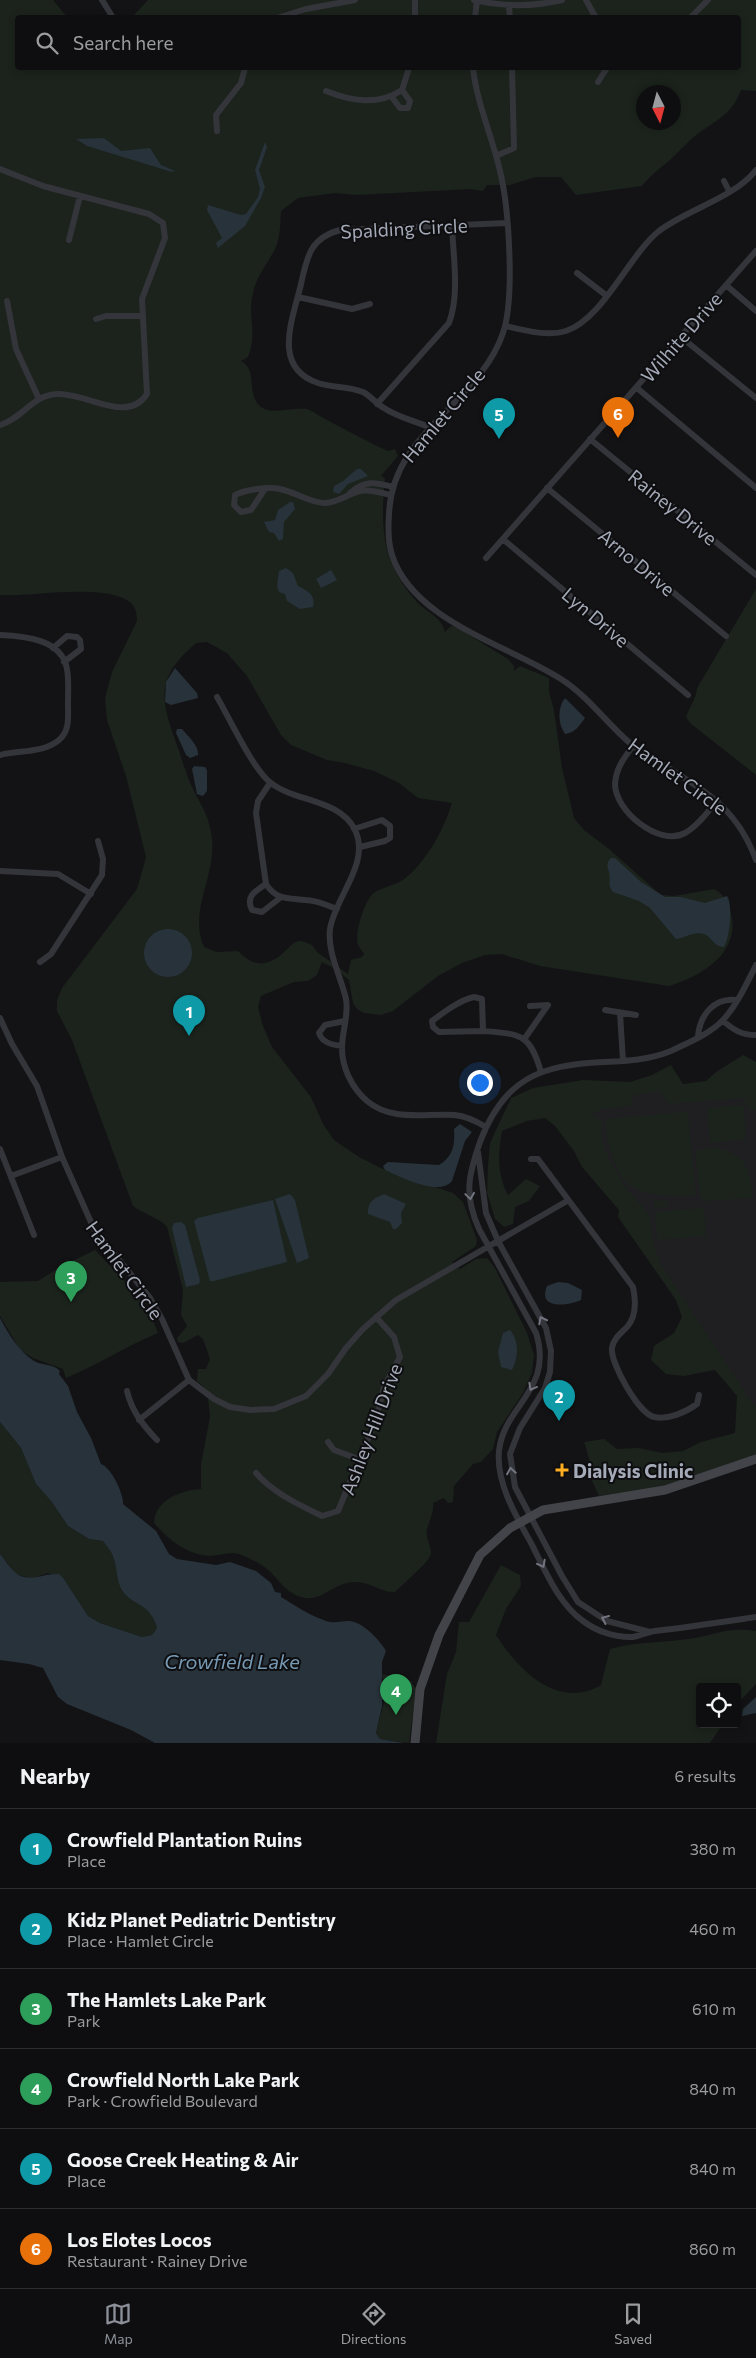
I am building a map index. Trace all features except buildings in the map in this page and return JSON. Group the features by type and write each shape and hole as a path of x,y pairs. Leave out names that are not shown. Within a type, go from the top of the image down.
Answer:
{"main road":[{"path":"415,1743 420,1689 439,1635 480,1555 519,1521 558,1506 665,1490 756,1459"}],"street":[{"path":"102,0 111,15"},
{"path":"287,15 306,9 354,0"},
{"path":"415,0 415,15"},
{"path":"475,15 476,0 509,6 541,5 562,0"},
{"path":"586,0 594,15"},
{"path":"693,15 708,0"},
{"path":"509,6 510,15"},
{"path":"217,131 216,115 241,83 244,70"},
{"path":"326,91 342,97 384,100 402,90 408,70"},
{"name":"Hamlet Circle","path":"473,70 506,202 509,301 506,326 496,351 478,375 429,427 405,457 391,495 388,532 392,554 400,573 419,596 441,614 561,679 585,697 633,746 718,800 745,834 756,860"},
{"path":"496,156 514,148 512,70"},
{"path":"598,82 606,70"},
{"path":"391,96 400,108 408,108 410,101 402,90"},
{"path":"0,169 43,186 149,214 162,224 165,238 142,299 147,394 138,404 122,408 56,394 39,399 28,405 11,421 0,425"},
{"path":"506,326 529,331 565,332 580,325 607,296 643,248 659,232 741,185 756,170"},
{"path":"724,181 729,191"},
{"path":"69,240 80,196"},
{"name":"Spalding Circle","path":"429,427 384,409 364,393 341,386 319,383 297,370 289,357 289,340 298,297 312,248 328,234 340,230 507,223"},
{"path":"377,404 449,323 453,312 454,300 452,226"},
{"name":"Wilhite Drive","path":"486,558 504,540 590,439 756,251"},
{"path":"577,273 607,296"},
{"path":"726,285 756,311"},
{"path":"298,297 352,309 370,304"},
{"path":"7,301 16,350 39,399"},
{"path":"96,319 106,316 143,316"},
{"path":"681,337 756,398"},
{"path":"637,388 756,488"},
{"name":"Rainey Drive","path":"590,439 756,575"},
{"path":"348,496 364,483 371,482 393,487"},
{"name":"Arno Drive","path":"548,488 726,636"},
{"path":"265,490 251,510 241,512 234,505 235,495 239,493 265,490 280,489 317,502 334,502 368,491 391,495"},
{"name":"Lyn Drive","path":"504,540 688,695"},
{"path":"0,636 36,638 53,648 64,662 67,667 68,724 62,738 46,748 0,755"},
{"path":"53,648 67,636 77,637 80,640 81,649 64,662"},
{"path":"217,696 249,754 270,783 336,810 354,829 360,847 358,859 330,929 330,944 342,981 346,1002 342,1046 346,1069 353,1086 368,1101 382,1110 397,1114 456,1115 470,1118 486,1127"},
{"path":"633,746 619,765 615,786 617,795 622,806 653,832 669,836 685,833 718,800"},
{"path":"270,783 258,801 256,813 266,884 271,892 280,898 306,900 337,909"},
{"path":"354,829 382,820 390,826 390,838 385,842 360,847"},
{"path":"40,962 51,954 102,876 104,868 98,841"},
{"path":"0,871 58,874 90,894"},
{"path":"266,884 252,894 249,905 252,910 262,912 280,898"},
{"path":"756,965 723,1021 669,1052 641,1060 585,1063 541,1072 504,1097 495,1108 471,1165 470,1195 475,1221 487,1248 536,1333 539,1343 540,1364 536,1380 505,1432 499,1451 500,1472 502,1482 519,1521 560,1596 583,1621 616,1636 634,1637 651,1632 756,1618"},
{"path":"483,1032 482,999 474,997 468,998 432,1021 433,1027 439,1032 517,1034 525,1038 535,1051 541,1072"},
{"path":"698,1036 699,1025 704,1014 716,1004 730,999 737,1000"},
{"path":"525,1038 548,1005 530,1006"},
{"path":"605,1010 636,1015"},
{"path":"620,1013 623,1061"},
{"name":"Hamlet Circle","path":"0,1018 12,1044 37,1086 62,1157 94,1229 150,1298 162,1319 189,1380 214,1400 230,1407 250,1410 274,1409 306,1396 319,1384 346,1348 376,1317 396,1300 567,1201"},
{"path":"342,1046 329,1044 322,1039 319,1033 325,1025 345,1021"},
{"path":"723,1021 735,1031 745,1035 756,1035"},
{"path":"0,1149 34,1235"},
{"path":"478,1149 483,1203 498,1241 546,1328 551,1351 550,1372 545,1388 516,1437 510,1454 515,1487 562,1576 578,1602 607,1621 651,1632"},
{"path":"11,1176 62,1157"},
{"path":"531,1159 538,1159 567,1201 633,1287 636,1302 633,1316 628,1326 617,1336 612,1347 612,1358 642,1411 653,1417 665,1417 686,1411 697,1404 699,1395"},
{"name":"Ashley Hill Drive","path":"256,1473 264,1482 322,1516 338,1511 342,1506 375,1422 384,1387 400,1356 394,1337 376,1317"},
{"path":"139,1420 189,1380"},
{"path":"127,1391 130,1404 139,1420 157,1440"},
{"path":"505,1432 516,1437"},
{"path":"328,1442 334,1450 361,1460"}],"shaded area":[{"path":"0,0 53,0 65,15 15,15 15,70 741,70 741,15 134,15 148,0 756,0 756,91 741,90 729,110 691,139 642,186 576,195 561,177 535,177 510,185 487,185 483,191 470,189 357,195 335,193 298,198 281,211 277,244 259,276 253,293 251,302 251,348 248,357 241,361 249,370 256,402 266,410 271,411 307,409 379,447 388,451 395,449 398,456 381,476 385,478 384,529 390,559 405,588 421,606 437,618 445,632 451,626 456,627 508,659 514,666 514,671 520,666 549,678 549,692 554,710 562,768 574,818 584,830 609,849 661,895 674,896 714,889 717,891 728,903 732,925 731,938 717,960 694,976 669,986 540,966 502,954 485,955 462,963 438,976 393,1011 381,1015 364,1013 357,1009 353,1003 349,980 334,968 322,962 317,975 308,981 294,982 261,996 258,1007 263,1026 272,1047 311,1097 323,1124 334,1140 359,1157 385,1170 453,1193 463,1202 477,1240 476,1246 452,1262 460,1269 476,1259 487,1258 495,1268 527,1333 534,1355 532,1373 523,1393 497,1432 493,1449 481,1462 473,1464 454,1486 453,1502 448,1503 444,1498 433,1503 427,1529 427,1538 431,1550 430,1556 422,1567 395,1592 389,1592 361,1582 354,1582 341,1585 314,1598 301,1597 289,1591 261,1564 236,1553 209,1556 185,1549 154,1523 155,1515 164,1502 178,1494 201,1489 201,1464 210,1417 207,1390 197,1381 198,1369 206,1369 210,1359 203,1339 198,1335 183,1343 178,1342 177,1338 187,1326 181,1315 183,1290 167,1227 165,1224 133,1206 72,1040 57,1011 57,1000 62,988 137,889 146,857 126,776 107,720 105,698 112,672 137,621 134,607 131,603 120,597 104,593 68,592 0,595","holes":["207,642 227,653 247,676 281,735 291,745 327,760 374,771 399,783 418,798 452,803 444,824 427,855 403,880 375,892 371,896 361,916 357,940 364,954 362,957 351,960 348,974 317,952 312,945 302,941 294,943 279,957 267,963 255,963 238,951 217,952 204,947 199,920 212,853 211,830 185,769 170,724 166,710 165,687 168,676 174,666 196,643"]},
{"path":"756,589 756,775 690,723 686,717 697,688"},
{"path":"743,1055 756,1062 756,1110 751,1111 743,1098 668,1104 661,1092 638,1094 633,1096 631,1106 603,1109 590,1114 602,1121 602,1139 609,1160 624,1185 650,1216 653,1243 661,1264 756,1409 756,1455 647,1492 599,1496 590,1476 589,1458 584,1442 604,1439 617,1449 639,1448 662,1453 683,1451 701,1442 735,1433 737,1396 715,1370 684,1376 666,1374 651,1360 654,1346 674,1333 682,1317 676,1300 618,1217 619,1210 582,1167 574,1151 555,1126 545,1118 527,1121 502,1131 499,1164 504,1187 508,1195 526,1179 540,1186 529,1201 515,1207 513,1224 504,1227 495,1219 487,1193 490,1143 511,1098 533,1088 583,1080 630,1082 652,1075 671,1065 683,1084 706,1081 716,1072"},
{"path":"756,1081 756,1416 548,1098"},
{"path":"744,1105 746,1139 710,1143 707,1108"},
{"path":"685,1112 688,1114 696,1195 670,1196 651,1193 634,1188 628,1184 623,1179 615,1163 604,1119"},
{"path":"712,1147 732,1153 744,1163 750,1178 752,1198 705,1201 700,1197 695,1151"},
{"path":"667,1200 668,1207 654,1208 654,1201"},
{"path":"704,1208 706,1236 657,1240 655,1212"},
{"path":"95,1250 139,1299 147,1310 158,1333 66,1378 63,1369 33,1358 20,1350 0,1316 0,1282 38,1281 60,1267"},
{"path":"0,1422 21,1448 36,1484 51,1501 68,1526 89,1539 103,1541 109,1549 114,1559 120,1588 128,1597 146,1610 154,1620 157,1628 152,1635 142,1637 100,1623 88,1616 64,1579 48,1573 32,1578 17,1575 0,1554"},
{"path":"501,1565 520,1575 521,1586 506,1609 496,1635 527,1673 554,1690 569,1693 585,1692 601,1685 610,1649 695,1638 725,1631 739,1630 756,1631 756,1684 741,1700 741,1683 696,1683 696,1728 720,1728 710,1743 436,1743 447,1674 456,1652 459,1622 469,1622"},
{"path":"382,1674 411,1681 416,1689 409,1743 380,1739 376,1733 386,1694"}],"water":[{"path":"104,138 121,151 150,148 161,165 175,171 172,172 87,146 76,139"},
{"path":"265,142 267,147 259,170 265,187 261,198 245,226 218,248 216,243 222,238 207,210 208,205 241,215 246,214 258,197 260,189 255,170"},
{"path":"357,469 361,469 368,476 348,484 339,494 333,492 334,486"},
{"path":"293,502 295,509 284,522 283,539 279,541 274,533 269,532 264,522 275,520 278,510"},
{"path":"286,568 293,573 298,586 312,596 313,607 300,609 287,601 285,594 279,592 277,586 279,571"},
{"path":"331,570 337,580 321,588 316,579"},
{"path":"175,668 197,693 198,698 171,705 165,702 166,682"},
{"path":"565,698 585,718 574,731 565,734 559,716 562,702"},
{"path":"177,729 182,729 190,738 197,748 198,755 190,758 186,755 176,733"},
{"path":"194,766 205,767 207,770 207,791 203,796 197,794 192,769"},
{"path":"611,858 615,858 641,882 665,897 681,897 705,903 727,896 730,906 730,921 724,947 718,945 707,935 700,933 676,939 650,908 639,901 613,892 607,865"},
{"path":"163,929 173,929 182,933 188,939 191,944 191,962 182,973 173,977 163,977 154,973 148,967 144,958 144,948 148,939 154,933"},
{"path":"460,1124 472,1132 465,1141 452,1181 446,1185 438,1187 420,1184 385,1170 383,1166 388,1162 439,1165 444,1162 452,1150 454,1129"},
{"path":"290,1194 295,1200 309,1258 297,1263 275,1199"},
{"path":"384,1194 406,1204 401,1213 402,1223 396,1229 393,1229 390,1222 368,1214 372,1201"},
{"path":"273,1200 287,1262 210,1281 194,1221 198,1218"},
{"path":"181,1222 185,1225 200,1280 199,1284 186,1287 172,1228 174,1223"},
{"path":"558,1282 568,1283 582,1290 581,1300 562,1305 550,1303 546,1299 545,1294 547,1286"},
{"name":"Crowfield Lake","path":"0,1318 15,1342 29,1357 37,1363 57,1368 60,1371 59,1374 68,1386 77,1412 91,1438 101,1464 105,1466 116,1482 122,1495 123,1504 156,1531 169,1554 177,1559 216,1565 230,1562 256,1571 271,1583 275,1592 281,1593 281,1597 303,1610 329,1622 348,1621 359,1624 380,1642 386,1651 382,1662 382,1706 376,1733 380,1739 405,1743 155,1743 131,1730 67,1704 58,1697 43,1668 0,1660 0,1554 20,1576 31,1577 59,1574 88,1616 100,1623 142,1637 152,1635 157,1628 150,1614 128,1597 120,1588 114,1559 103,1541 89,1539 68,1526 51,1501 36,1484 21,1448 0,1422"},
{"path":"510,1330 517,1345 516,1360 512,1370 501,1367 498,1352 503,1333"},
{"path":"756,1697 756,1713 742,1716 743,1709"}],"place":[{"name":"Los Elotes Locos","path":"618,438"},
{"name":"Goose Creek Heating & Air","path":"499,439"},
{"name":"Crowfield Plantation Ruins","path":"189,1036"},
{"name":"The Hamlets Lake Park","path":"71,1302"},
{"name":"Kidz Planet Pediatric Dentistry","path":"559,1421"},
{"name":"Dialysis Clinic","path":"562,1470"},
{"name":"Crowfield North Lake Park","path":"396,1715"}]}
